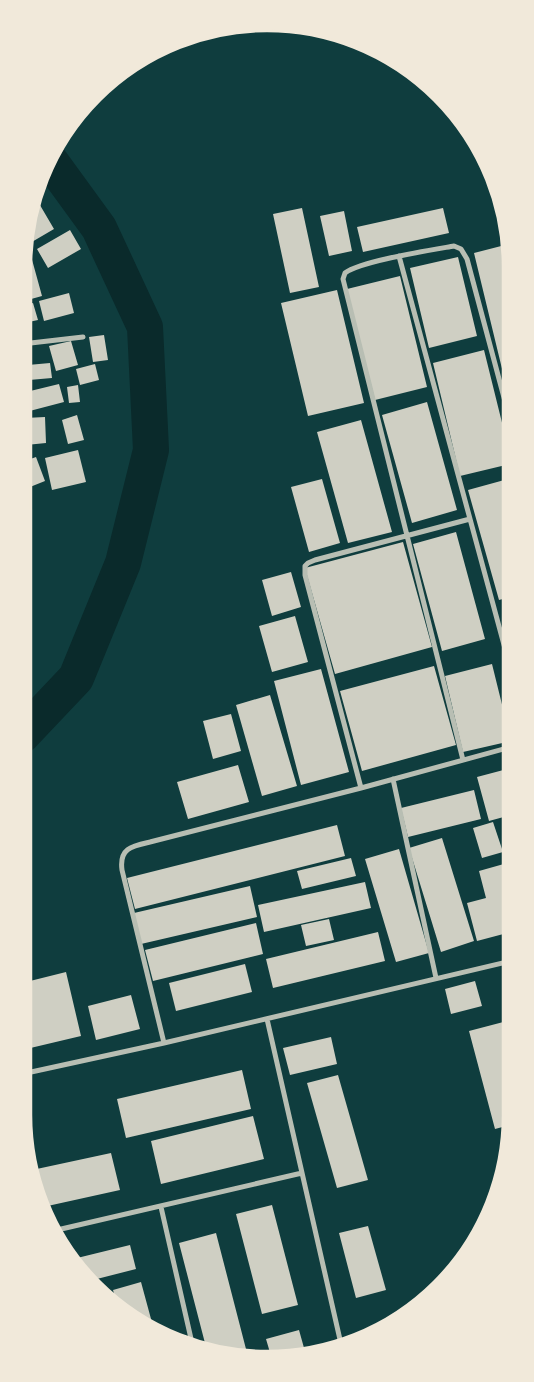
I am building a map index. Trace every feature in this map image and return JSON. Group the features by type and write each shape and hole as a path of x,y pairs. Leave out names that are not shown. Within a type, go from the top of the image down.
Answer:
{"street":[{"path":"463,760 343,279 345,273 353,268 399,256 454,246 461,249 468,259 503,393"},
{"path":"399,256 503,641"},
{"path":"31,343 83,337"},
{"path":"360,788 304,570 308,563 315,560 470,519"},
{"path":"164,1043 122,870 121,863 124,854 133,846 503,749"},
{"path":"393,779 436,978"},
{"path":"31,1072 164,1043 503,963"},
{"path":"267,1018 340,1339"},
{"path":"61,1229 302,1173"},
{"path":"161,1207 191,1338"}],"building":[{"path":"40,204 54,229 33,242"},
{"path":"302,208 319,287 290,293 273,214"},
{"path":"443,208 449,233 363,252 357,227"},
{"path":"344,211 352,251 329,256 320,216"},
{"path":"70,230 81,249 48,268 37,249"},
{"path":"502,246 503,373 474,253"},
{"path":"458,257 477,336 429,348 410,268"},
{"path":"32,258 42,296 31,299"},
{"path":"400,276 427,387 375,400 347,289"},
{"path":"337,290 364,403 308,416 281,303"},
{"path":"69,293 74,313 44,321 39,301"},
{"path":"33,303 38,320 31,322 31,304"},
{"path":"104,335 108,360 93,362 89,337"},
{"path":"71,341 78,365 56,371 49,346"},
{"path":"484,350 503,427 503,466 460,476 433,363"},
{"path":"50,363 52,378 31,380 31,365"},
{"path":"95,364 99,380 80,385 76,369"},
{"path":"59,384 64,402 31,411 31,391"},
{"path":"78,385 80,402 69,403 67,387"},
{"path":"427,402 457,510 412,523 382,415"},
{"path":"77,415 84,440 68,444 62,420"},
{"path":"45,417 46,443 31,444 31,418"},
{"path":"361,420 392,532 348,543 317,432"},
{"path":"78,450 86,482 52,490 45,458"},
{"path":"36,457 45,481 31,487 31,459"},
{"path":"322,479 340,543 309,552 291,487"},
{"path":"503,480 503,599 499,600 468,490"},
{"path":"456,532 485,639 442,651 413,544"},
{"path":"403,542 432,647 335,674 305,568"},
{"path":"291,572 301,607 272,616 262,580"},
{"path":"295,616 308,662 272,672 259,626"},
{"path":"492,664 503,709 503,743 463,752 445,676"},
{"path":"434,666 456,745 362,771 340,691"},
{"path":"321,669 349,772 301,785 274,681"},
{"path":"270,695 297,786 262,796 236,705"},
{"path":"231,714 241,751 213,759 203,721"},
{"path":"238,765 249,802 188,819 177,782"},
{"path":"503,770 503,817 489,821 477,777"},
{"path":"474,790 481,819 408,837 401,808"},
{"path":"493,822 503,852 482,858 473,828"},
{"path":"337,825 345,856 135,909 127,878"},
{"path":"442,838 474,941 441,952 409,848"},
{"path":"399,849 429,953 396,962 365,859"},
{"path":"351,858 356,876 302,889 297,871"},
{"path":"503,864 503,934 477,941 467,903 486,898 479,871"},
{"path":"365,882 371,908 264,932 258,905"},
{"path":"250,886 257,917 141,944 134,913"},
{"path":"329,919 334,940 306,946 301,925"},
{"path":"256,923 263,954 153,981 145,950"},
{"path":"378,932 385,961 273,988 266,959"},
{"path":"245,964 252,992 176,1011 169,983"},
{"path":"66,972 81,1036 31,1048 31,981"},
{"path":"475,981 482,1006 451,1014 445,989"},
{"path":"131,995 140,1029 96,1040 88,1006"},
{"path":"503,1022 502,1127 495,1129 469,1031"},
{"path":"331,1037 337,1064 290,1075 283,1048"},
{"path":"242,1070 251,1109 126,1138 117,1099"},
{"path":"338,1075 368,1180 337,1188 307,1083"},
{"path":"253,1116 264,1159 161,1184 151,1141"},
{"path":"111,1153 120,1190 49,1206 38,1169"},
{"path":"272,1205 298,1305 262,1314 236,1214"},
{"path":"368,1226 386,1290 356,1298 339,1233"},
{"path":"216,1233 246,1349 236,1349 205,1343 179,1243"},
{"path":"130,1245 136,1269 97,1279 79,1258"},
{"path":"141,1282 151,1320 123,1302 114,1294 113,1290"},
{"path":"299,1330 304,1348 269,1351 266,1339"}],"waterway":[{"path":"31,726 76,678 123,563 151,450 145,327 99,228 54,166"}]}
